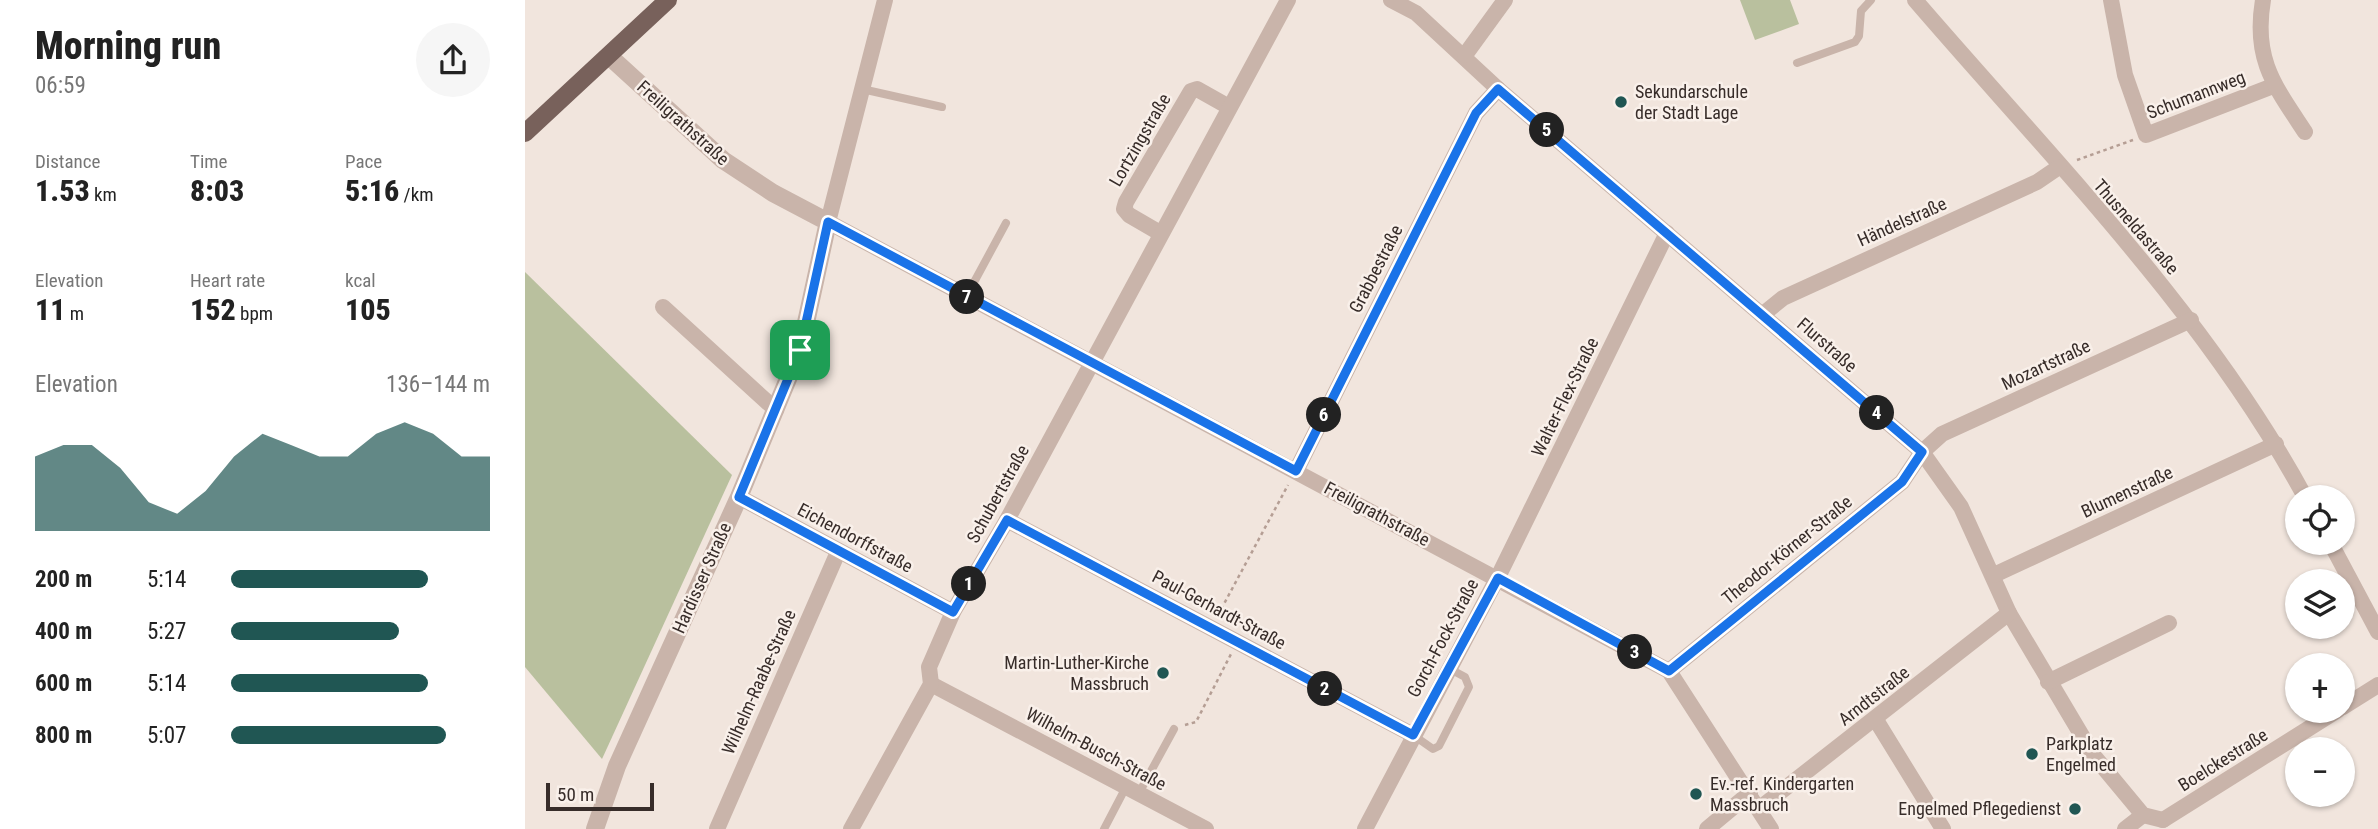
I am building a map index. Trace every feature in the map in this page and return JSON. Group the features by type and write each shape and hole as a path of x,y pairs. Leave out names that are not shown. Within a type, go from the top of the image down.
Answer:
{"main road":[{"path":"525,133 668,0"}],"street":[{"name":"Hardisser Straße","path":"595,829 617,766 739,497 800,350 828,222 885,0"},
{"path":"1091,365 1288,0"},
{"name":"Flurstraße","path":"1391,0 1416,13 1465,55 1498,89 1922,452 1961,506 2009,613 2048,682 2094,756 2143,815"},
{"path":"1465,55 1505,0"},
{"name":"Thusneldastraße","path":"1915,0 2191,320 2276,444 2298,485"},
{"name":"Schumannweg","path":"2111,0 2125,75 2146,135 2273,86"},
{"path":"2263,0 2263,52 2273,86 2305,132"},
{"name":"Freiligrathstraße","path":"609,56 723,160 773,193 1669,671 1760,808 1771,829"},
{"name":"Lortzingstraße","path":"1160,233 1129,215 1125,209 1126,202 1191,91 1197,89 1229,107"},
{"name":"Grabbestraße","path":"1296,471 1476,113 1498,89"},
{"name":"Händelstraße","path":"1762,315 1783,298 2037,183 2059,167"},
{"name":"Walter-Flex-Straße","path":"1498,578 1667,233"},
{"path":"663,307 776,410"},
{"name":"Mozartstraße","path":"1922,452 1942,434 2191,320"},
{"name":"Schubertstraße","path":"851,829 931,684 929,667 953,612 1007,520 1091,365"},
{"name":"Blumenstraße","path":"1994,575 2276,444"},
{"name":"Theodor-Körner-Straße","path":"1669,671 1902,482 1922,452"},
{"name":"Eichendorffstraße","path":"739,497 953,612"},
{"name":"Paul-Gerhardt-Straße","path":"1007,520 1413,735"},
{"name":"Wilhelm-Raabe-Straße","path":"716,829 838,552"},
{"path":"2337,555 2378,632"},
{"name":"Gorch-Fock-Straße","path":"1365,829 1498,578"},
{"name":"Arndtstraße","path":"1760,808 1876,720 2009,613"},
{"path":"2048,682 2169,622"},
{"name":"Wilhelm-Busch-Straße","path":"931,684 1206,829"},
{"path":"2355,699 2378,685"},
{"path":"1876,720 1943,829"},
{"name":"Boelckestraße","path":"2165,825 2318,723"},
{"path":"1707,829 1750,793"},
{"path":"2125,829 2143,815 2165,825"}],"lane":[{"path":"1797,63 1855,42 1859,36 1861,10 1871,0"},
{"path":"862,89 942,107"},
{"path":"966,296 1006,223"},
{"path":"1413,735 1433,750 1439,746 1469,687 1465,677 1450,668"},
{"path":"1104,829 1174,729"}],"path":[{"path":"2059,167 2146,135"},
{"path":"1212,627 1296,471"},
{"path":"1174,729 1196,722 1238,642"}],"green space":[{"path":"1740,0 1790,0 1799,24 1755,40"},
{"path":"525,272 732,475 602,759 525,667"}],"place":[{"name":"Sekundarschule der Stadt Lage","path":"1621,102"},
{"name":"Martin-Luther-Kirche Massbruch","path":"1163,673"},
{"name":"Parkplatz Engelmed","path":"2032,754"},
{"name":"Ev.-ref. Kindergarten Massbruch","path":"1696,794"},
{"name":"Engelmed Pflegedienst","path":"2075,809"}],"route":[{"path":"1498,89 1922,452 1902,482 1669,671 1498,578 1413,735 1007,520 953,612 739,497 800,350 828,222 1091,365 1296,471 1476,113 1498,89"}]}
